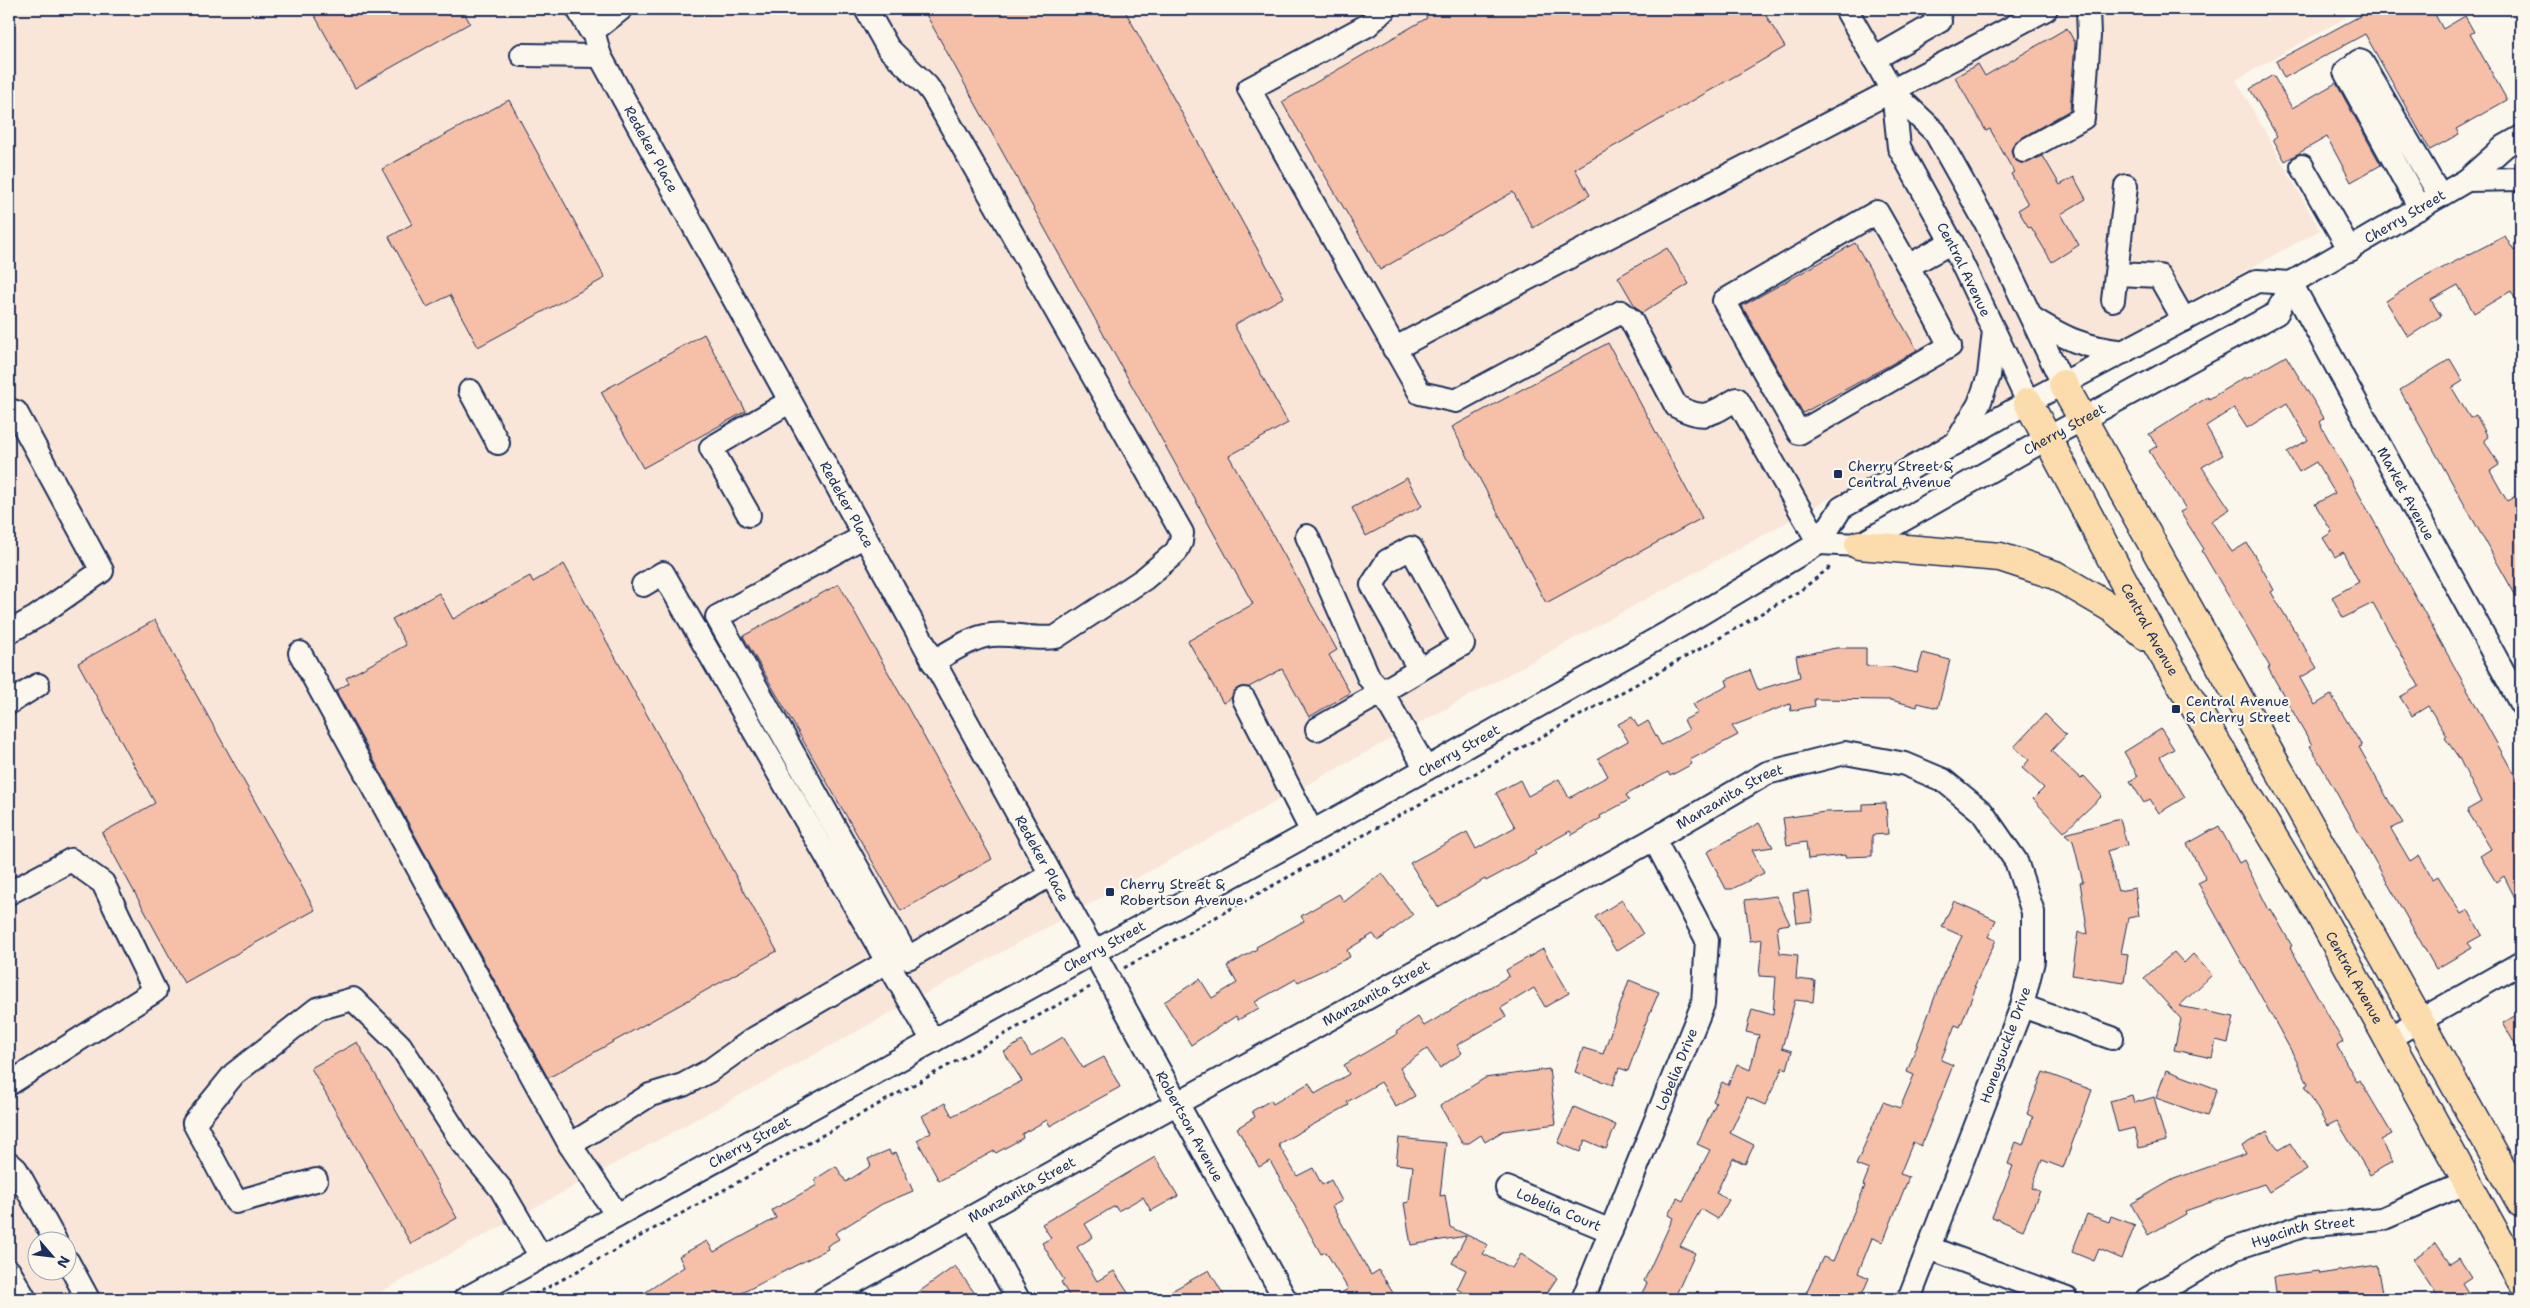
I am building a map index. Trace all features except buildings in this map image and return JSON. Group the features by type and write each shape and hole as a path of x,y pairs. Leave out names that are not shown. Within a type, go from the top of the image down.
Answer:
{"main road":[{"name":"Central Avenue","path":"2063,384 2421,1021 2521,1203"},
{"name":"Central Avenue","path":"2028,402 2046,439 2158,646 2320,915 2521,1280"},
{"path":"1859,545 2000,557 2054,575 2113,609 2158,646"},
{"path":"2468,1182 2499,1164"}],"street":[{"path":"522,54 600,56 592,23 578,9"},
{"path":"592,23 621,9"},
{"path":"866,9 888,48 933,94 1182,532 1181,542 1176,552 1144,579 1056,636 1041,639 986,636 954,649 933,662"},
{"path":"1384,9 1368,25 1249,89 1420,393 1456,401 1620,312 1631,320 1676,406 1690,414 1705,416 1737,399 1820,543 1859,545"},
{"name":"Central Avenue","path":"1846,9 1893,92 1935,132 1987,225 2063,384"},
{"path":"1874,59 1940,21 1933,9"},
{"path":"1394,349 1651,214 1893,92 2046,9"},
{"path":"2024,151 2083,118 2089,36 2088,9"},
{"name":"Redeker Place","path":"600,56 1092,953"},
{"path":"2420,208 2345,72 2346,69 2359,61 2362,62 2440,196"},
{"name":"Central Avenue","path":"1893,92 1899,147 1952,242 2028,402"},
{"name":"Cherry Street","path":"465,1299 1426,769 1685,623 1820,543 1841,508 2028,402 2257,281 2291,283 2350,250 2467,180 2505,146 2521,137"},
{"path":"2302,166 2350,250"},
{"name":"Cherry Street","path":"2467,180 2521,179"},
{"path":"2113,300 2126,186"},
{"path":"1877,212 1908,266 1950,346 1799,433 1724,301 1877,212"},
{"path":"1908,266 1952,242"},
{"path":"2117,274 2159,276 2184,320"},
{"name":"Cherry Street","path":"1859,545 2046,439 2084,420 2277,313 2291,283"},
{"name":"Market Avenue","path":"2291,283 2521,704"},
{"path":"2032,318 2079,344 2124,352"},
{"path":"1956,444 1978,404 1989,376 1994,330"},
{"path":"470,392 498,443"},
{"path":"749,516 711,448 789,402"},
{"path":"9,410 16,412 102,572 36,617 9,632"},
{"path":"1307,536 1369,678 1382,692 1426,769"},
{"path":"863,537 717,617 908,958 1050,875"},
{"path":"1318,729 1463,644 1411,548 1387,561 1372,586 1419,669"},
{"path":"643,585 663,574 932,1041"},
{"path":"300,653 570,1145 617,1215"},
{"path":"9,703 38,685"},
{"path":"1244,699 1312,832"},
{"name":"Manzanita Street","path":"824,1299 1654,839 1767,773 1845,753 1905,764 1943,780"},
{"name":"Honeysuckle Drive","path":"1909,1299 2022,1006 2033,961 2033,912 2016,861 1982,812 1943,780"},
{"name":"Lobelia Drive","path":"1583,1299 1703,1004 1707,940 1654,839"},
{"path":"9,893 71,860 102,883 156,991 9,1084"},
{"name":"Robertson Avenue","path":"1092,953 1285,1299"},
{"path":"570,1145 650,1095 683,1085 709,1071 755,1038 887,962"},
{"path":"2389,1038 2521,962"},
{"path":"316,1180 236,1202 194,1124 234,1074 317,1009 353,999 400,1045 462,1142 501,1189 541,1257"},
{"path":"2022,1006 2112,1038"},
{"path":"9,1162 16,1169 50,1230"},
{"name":"Hyacinth Street","path":"2147,1299 2233,1249 2303,1226 2382,1219 2468,1182"},
{"name":"Lobelia Court","path":"1507,1188 1611,1231"},
{"path":"973,1217 1018,1299"},
{"path":"1929,1248 2066,1299"},
{"path":"9,1271 25,1299"},
{"path":"78,1280 88,1299"}],"path":[{"path":"527,1299 1716,640 1801,590 1859,545"}],"shaded area":[{"path":"9,9 2360,9 2236,80 2320,230 368,1299 9,1299"}],"place":[{"name":"Cherry Street & Central Avenue","path":"1838,474"},
{"name":"Central Avenue & Cherry Street","path":"2176,709"},
{"name":"Cherry Street & Robertson Avenue","path":"1110,892"}]}
